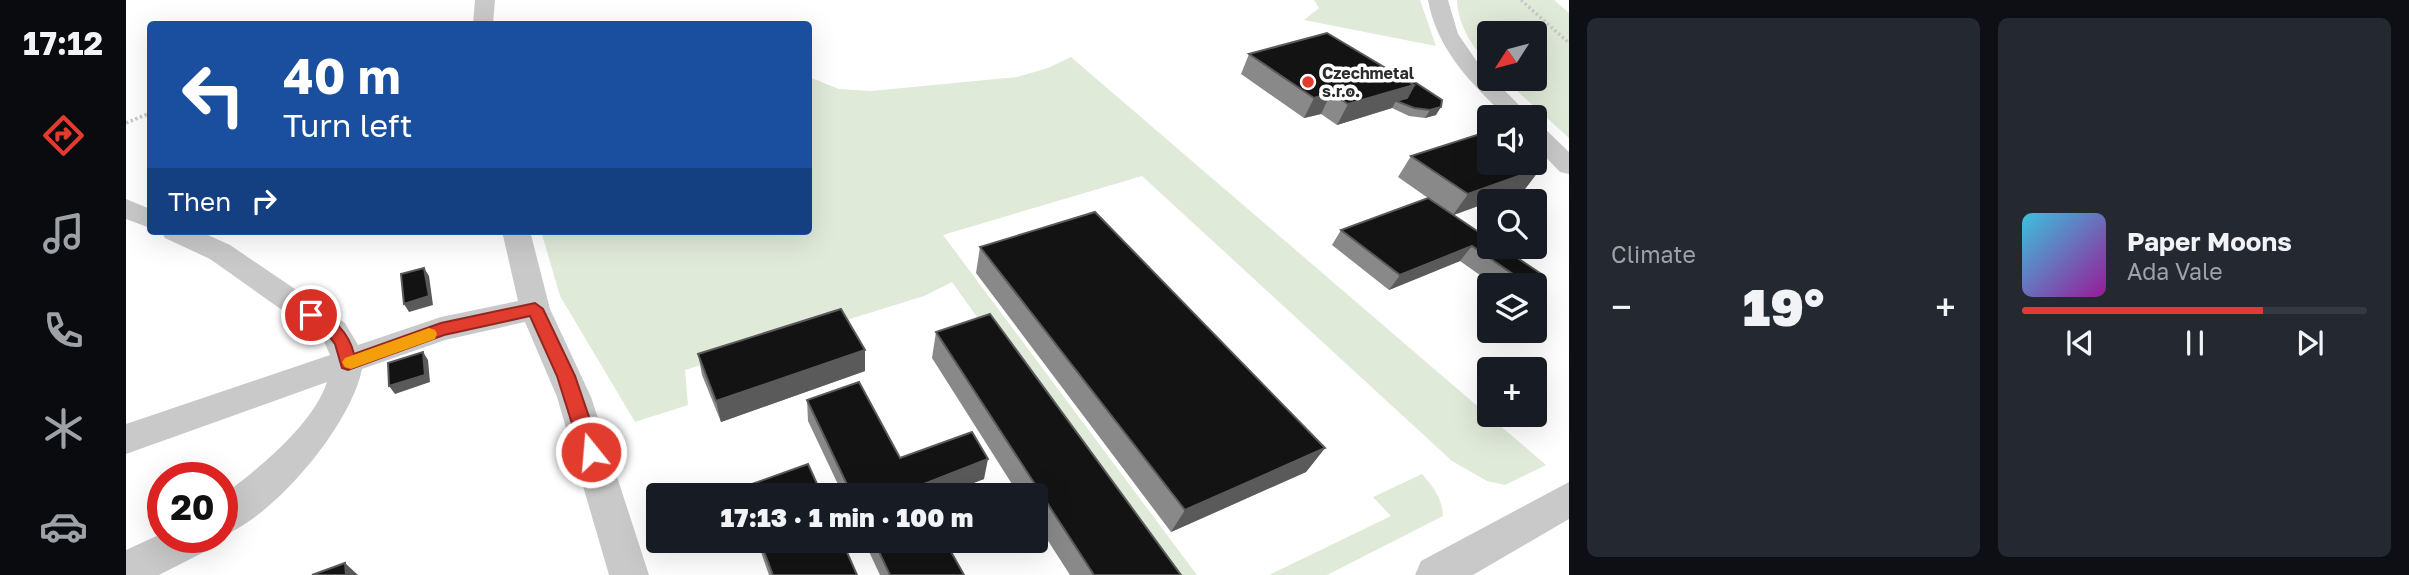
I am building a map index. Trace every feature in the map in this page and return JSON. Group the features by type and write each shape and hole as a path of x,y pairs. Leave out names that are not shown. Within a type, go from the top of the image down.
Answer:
{"street":[{"path":"483,21 485,0"},
{"path":"1437,0 1449,35 1465,61 1507,105"},
{"path":"1547,145 1569,166"},
{"path":"126,208 147,218"},
{"path":"183,235 220,253 334,331 343,343 348,363 344,382 317,429 285,467 238,508"},
{"path":"517,235 535,309 573,397 629,575"},
{"path":"126,439 441,329 535,309"},
{"path":"1435,575 1569,499"},
{"path":"126,571 162,553"}],"path":[{"path":"1521,0 1569,43"},
{"path":"126,123 147,114"}],"green space":[{"path":"1314,0 1420,0 1436,46 1304,20 1319,8"},
{"path":"1457,0 1554,0 1569,13 1569,138 1547,118 1547,105 1533,105 1517,91 1547,91 1547,21 1477,21 1477,50 1467,35"},
{"path":"1071,57 1477,406 1477,427 1502,427 1546,465 1505,485 1487,481 1452,461 1142,176 943,235 1197,575 1161,575 952,282 924,296 685,370 688,405 635,422 560,296 542,235 812,235 812,78 839,89 871,91 1017,77 1048,68"},
{"path":"1422,474 1437,493 1443,516 1327,575 1269,575 1391,516 1373,497"}],"building":[{"path":"1327,33 1414,85 1348,104 1331,93 1314,98 1249,54"},
{"path":"1404,75 1442,100 1441,107 1430,110 1414,108 1396,101 1407,98 1414,85 1399,76"},
{"path":"1477,135 1477,175 1521,175 1468,194 1411,156"},
{"path":"1428,198 1477,231 1477,249 1472,246 1400,275 1341,230"},
{"path":"1095,212 1325,448 1185,510 980,247"},
{"path":"1491,259 1519,259 1540,273 1511,273"},
{"path":"424,268 429,296 404,304 401,274"},
{"path":"841,309 865,350 716,401 698,354"},
{"path":"990,314 1181,575 1094,575 1048,504 1048,483 1034,483 936,332"},
{"path":"423,352 425,375 389,386 388,363"},
{"path":"859,382 900,458 972,432 988,459 926,483 846,483 807,400"},
{"path":"808,464 817,483 755,483"},
{"path":"765,553 847,553 857,575 773,575"},
{"path":"880,553 952,553 964,575 890,575"},
{"path":"345,563 346,575 312,575"}],"slow traffic":[{"path":"351,362 429,334"}],"place":[{"name":"Czechmetal s.r.o.","path":"1308,82"}],"route":[{"path":"311,315 334,331 343,343 348,363 441,329 535,309 566,376 591,452"}]}
